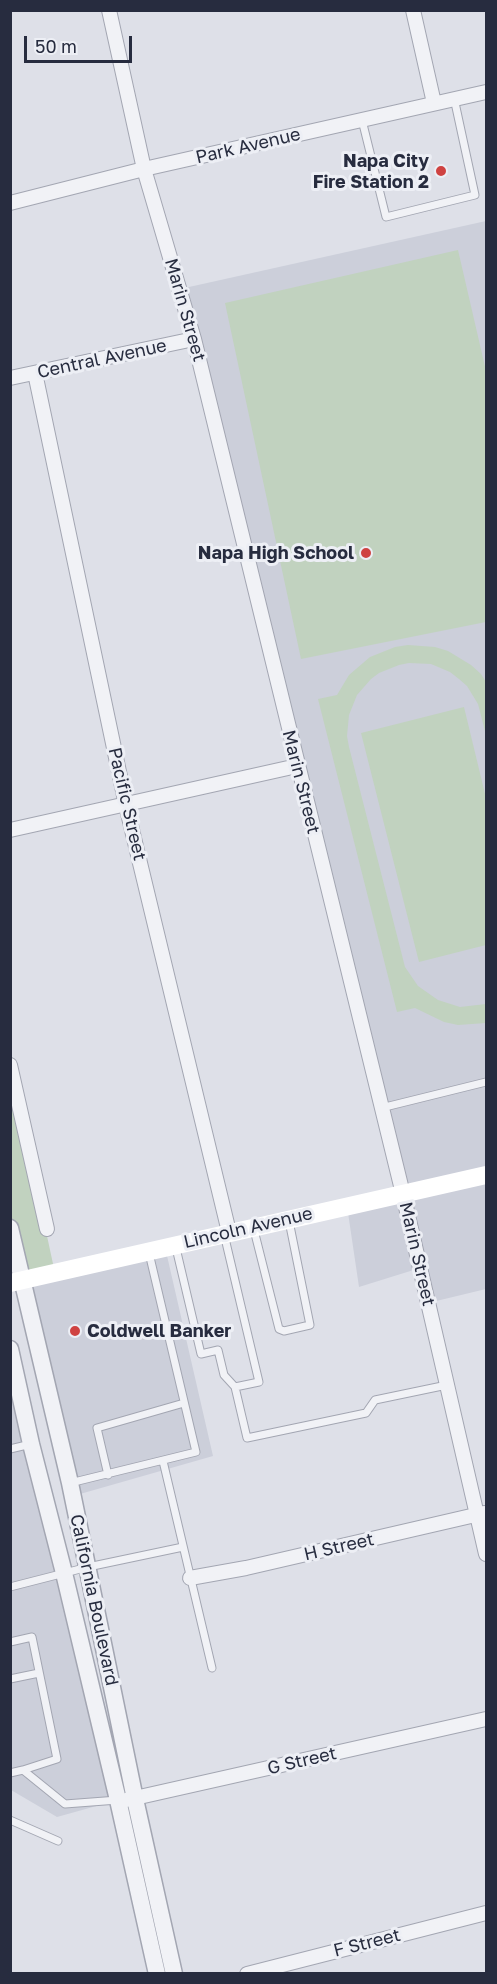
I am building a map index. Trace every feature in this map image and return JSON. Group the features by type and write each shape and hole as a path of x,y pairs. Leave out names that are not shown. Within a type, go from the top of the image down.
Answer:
{"main road":[{"name":"Lincoln Avenue","path":"16,1281 486,1175"}],"street":[{"name":"Marin Street","path":"109,10 144,169 194,339 403,1194 447,1385 482,1514 486,1554"},
{"path":"412,10 434,103"},
{"name":"Park Avenue","path":"10,203 144,169 486,92"},
{"name":"Central Avenue","path":"10,378 194,339"},
{"name":"Pacific Street","path":"35,373 126,805 227,1233"},
{"path":"10,830 297,766"},
{"path":"10,1065 47,1228"},
{"name":"California Boulevard","path":"10,1228 16,1281 70,1484 88,1567 157,1974"},
{"name":"California Boulevard","path":"10,1349 31,1444 64,1573 174,1974"},
{"name":"H Street","path":"190,1578 246,1568 482,1514"},
{"name":"G Street","path":"126,1800 486,1719"},
{"name":"F Street","path":"247,1974 486,1913"}],"lane":[{"path":"362,120 386,218 475,195 454,98"},
{"path":"381,1108 486,1082"},
{"path":"253,1227 279,1329 310,1325 289,1219"},
{"path":"227,1233 259,1382 235,1387"},
{"path":"176,1245 201,1354 218,1350 224,1375 235,1387 247,1438 366,1413 375,1400 447,1385"},
{"path":"70,1484 196,1452 149,1251"},
{"path":"108,1475 96,1428 184,1403"},
{"path":"10,1449 31,1444"},
{"path":"163,1461 212,1668"},
{"path":"10,1587 88,1567 183,1547"},
{"path":"10,1642 32,1637 57,1759 10,1773"},
{"path":"10,1679 39,1673"},
{"path":"23,1770 65,1804 126,1800"},
{"path":"10,1820 58,1841"}],"shaded area":[{"name":"Napa High School","path":"486,221 486,1289 428,1303 420,1268 359,1287 347,1206 402,1194 180,289"},
{"path":"165,1247 213,1456 73,1496 22,1280"},
{"path":"10,1349 118,1800 57,1817 11,1790"}],"green space":[{"path":"458,250 486,371 486,622 301,659 225,303"},
{"path":"408,645 435,647 448,651 481,674 486,682 486,735 478,704 467,686 450,672 431,664 409,663 379,673 357,695 349,715 347,736 349,747 405,967 418,986 438,1000 460,1007 486,1004 486,1023 458,1025 444,1022 415,1008 397,1012 318,699 337,695 349,675 370,657 395,647"},
{"path":"464,707 486,798 486,945 419,962 361,733"},
{"path":"10,1065 55,1273 22,1280 10,1228"}],"place":[{"name":"Napa City Fire Station 2","path":"441,171"},
{"name":"Napa High School","path":"366,553"},
{"name":"Coldwell Banker","path":"75,1331"}]}
